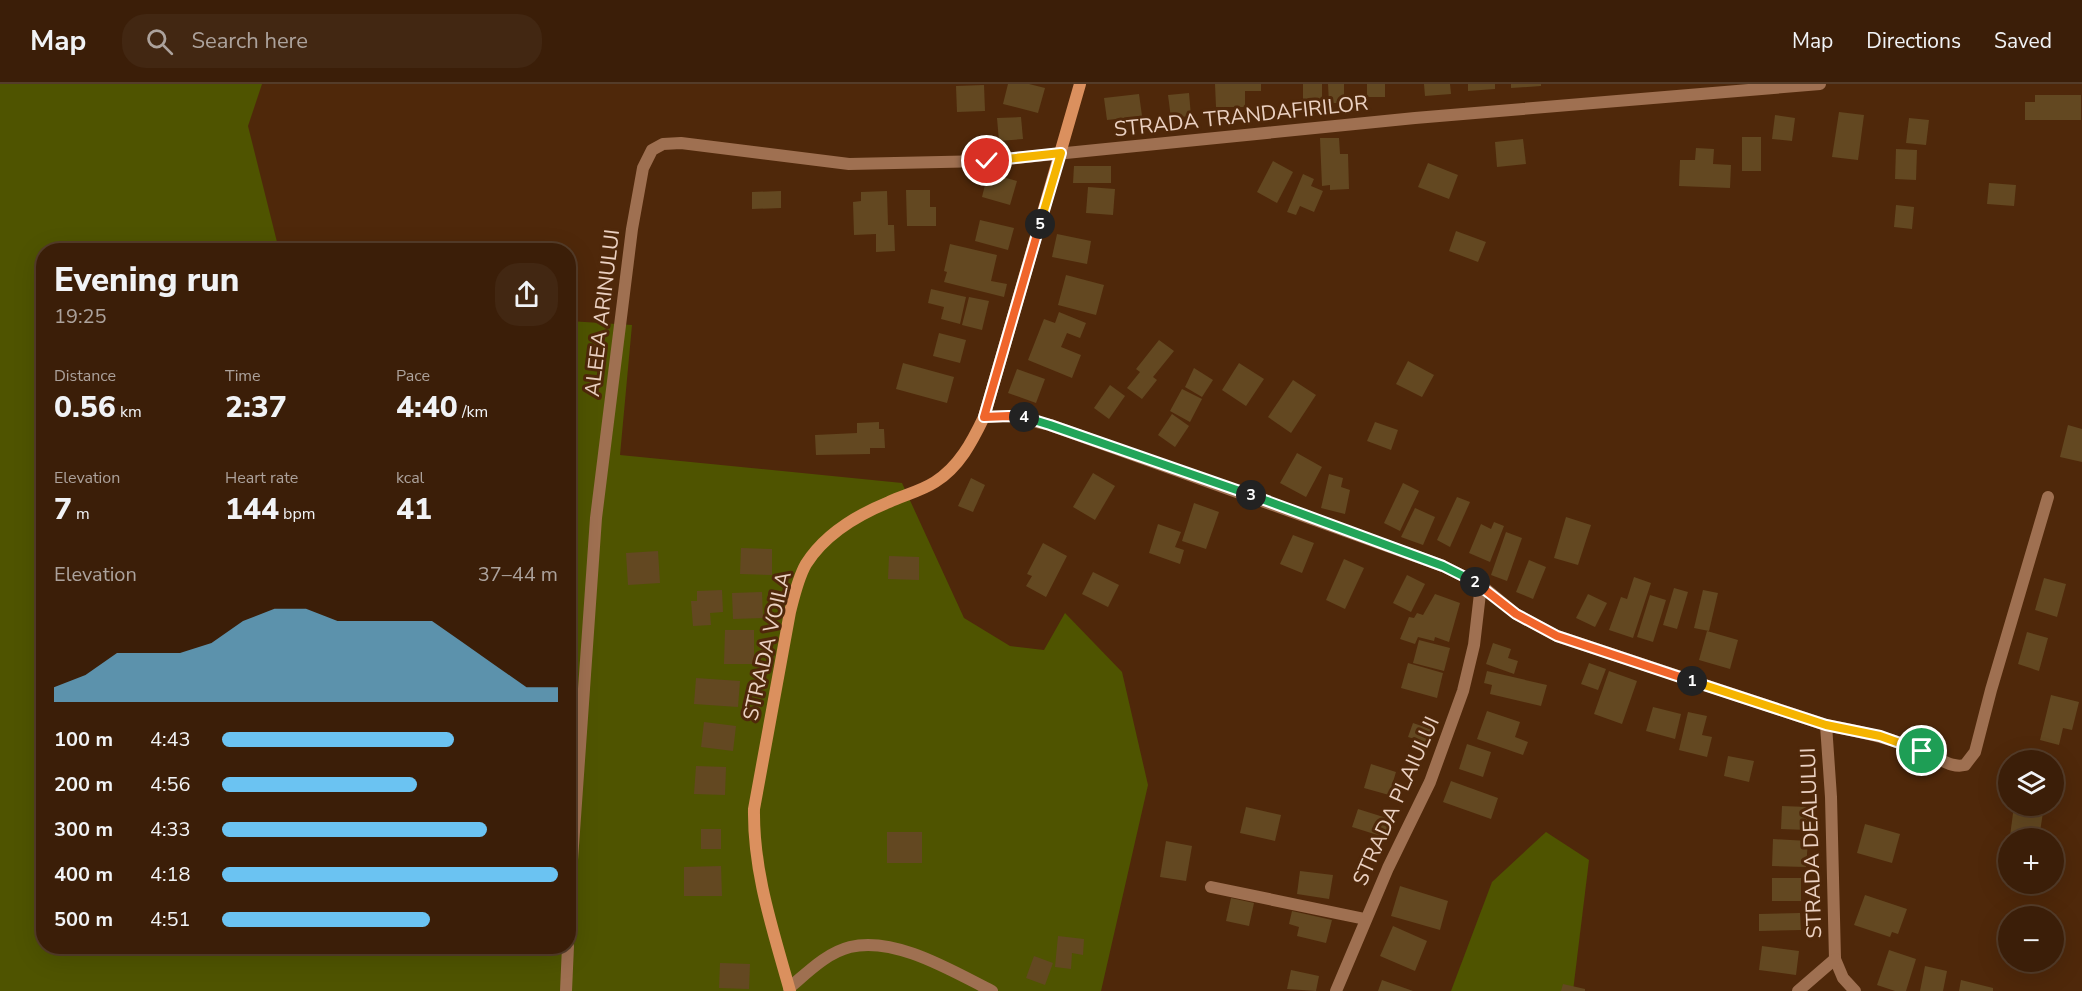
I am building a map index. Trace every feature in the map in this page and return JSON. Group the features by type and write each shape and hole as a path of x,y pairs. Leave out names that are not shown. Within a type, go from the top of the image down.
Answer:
{"main road":[{"name":"STRADA VOILA","path":"790,989 762,893 753,835 754,808 790,612 797,586 806,565 824,542 844,525 865,512 936,482 949,471 968,448 984,417 1080,84"}],"street":[{"name":"STRADA TRANDAFIRILOR","path":"1061,153 1415,118 1820,84"},
{"name":"ALEEA ARINULUI","path":"576,803 596,518 632,229 643,168 652,150 663,144 681,143 849,165 987,161 1061,153"},
{"name":"STRADA DEALULUI","path":"984,417 1009,416 1050,425 1210,480 1443,566 1481,585 1516,614 1557,636 1826,725 1831,797 1835,959 1843,978 1855,991"},
{"path":"1826,725 1880,736 1922,751 1956,767 1965,765 1975,752 2048,496"},
{"name":"STRADA PLAIULUI","path":"1336,991 1365,919 1430,782 1463,692 1474,645 1481,585"},
{"path":"1211,887 1365,919"},
{"path":"790,989 814,966 831,956 849,947 873,944 899,949 992,991"},
{"path":"566,991 568,954"},
{"path":"1798,991 1835,959"}],"shaded area":[{"path":"0,84 262,84 248,126 277,243 36,243 36,954 576,954 576,321 632,325 620,455 902,483 964,618 1010,646 1044,650 1065,613 1122,672 1148,785 1101,991 0,991"},
{"path":"1546,832 1589,860 1573,991 1451,991 1492,882"}],"building":[{"path":"1008,84 1029,84 1045,88 1038,113 1003,104"},
{"path":"1215,84 1261,84 1261,91 1245,91 1245,107 1216,107"},
{"path":"1303,84 1322,84 1322,102 1303,102"},
{"path":"1328,84 1344,84 1344,103 1329,103"},
{"path":"1367,84 1385,84 1385,97 1367,97"},
{"path":"1424,84 1450,84 1451,94 1425,96"},
{"path":"1468,84 1495,84 1495,89 1468,91"},
{"path":"1511,84 1541,84 1541,86 1511,88"},
{"path":"984,85 985,111 957,112 956,86"},
{"path":"1189,93 1191,116 1171,118 1168,95"},
{"path":"1139,94 1142,116 1107,120 1104,98"},
{"path":"2035,95 2081,95 2081,120 2025,120 2025,102 2035,102"},
{"path":"1839,112 1864,115 1858,160 1832,157"},
{"path":"1775,115 1795,118 1792,141 1772,139"},
{"path":"1021,117 1023,139 999,141 997,118"},
{"path":"1909,118 1929,120 1926,145 1906,143"},
{"path":"1742,137 1761,137 1761,171 1742,171"},
{"path":"1320,138 1339,138 1340,154 1348,154 1349,189 1330,190 1330,185 1322,186"},
{"path":"1523,139 1526,164 1497,167 1495,142"},
{"path":"1696,148 1714,149 1713,164 1731,165 1730,188 1679,186 1680,160 1695,160"},
{"path":"1896,149 1917,150 1916,180 1895,179"},
{"path":"1273,161 1293,172 1277,203 1257,192"},
{"path":"1428,163 1458,175 1449,199 1418,187"},
{"path":"1074,166 1111,166 1111,183 1073,183"},
{"path":"988,173 1017,181 1010,205 982,197"},
{"path":"1303,174 1314,179 1311,186 1323,191 1314,212 1300,206 1296,215 1287,212"},
{"path":"1989,183 2016,185 2014,206 1987,204"},
{"path":"1088,187 1115,189 1113,215 1086,213"},
{"path":"906,190 930,190 930,207 936,207 936,226 907,226"},
{"path":"781,191 781,208 752,209 752,192"},
{"path":"887,191 888,225 894,225 895,251 876,252 876,234 854,235 853,202 861,201 861,192"},
{"path":"1896,205 1914,207 1912,229 1894,227"},
{"path":"980,220 1014,228 1008,250 975,241"},
{"path":"1456,231 1486,242 1478,262 1449,251"},
{"path":"1057,234 1091,241 1087,264 1052,257"},
{"path":"950,244 997,255 991,281 1007,284 1004,297 944,282"},
{"path":"1066,275 1104,285 1096,315 1058,305"},
{"path":"931,289 966,297 960,324 941,319 944,307 928,303"},
{"path":"969,297 989,301 982,330 962,325"},
{"path":"1059,312 1086,323 1080,338 1067,333 1061,347 1081,355 1072,378 1028,360 1044,319 1055,323"},
{"path":"939,333 966,340 960,363 933,356"},
{"path":"1159,340 1174,351 1153,377 1157,380 1142,399 1127,388 1140,372 1136,369"},
{"path":"1408,361 1434,375 1422,397 1396,384"},
{"path":"903,363 954,377 947,403 896,389"},
{"path":"1239,363 1264,379 1246,406 1222,390"},
{"path":"1194,368 1213,380 1202,397 1185,387"},
{"path":"1017,369 1045,379 1036,403 1008,393"},
{"path":"1293,380 1316,395 1291,433 1268,417"},
{"path":"1110,385 1125,396 1109,419 1094,408"},
{"path":"1182,389 1202,399 1190,422 1170,411"},
{"path":"1172,414 1189,426 1175,447 1158,435"},
{"path":"879,422 879,429 884,429 885,448 870,448 870,454 816,455 815,435 857,433 857,423"},
{"path":"1375,422 1398,430 1391,450 1367,441"},
{"path":"2068,425 2082,429 2082,462 2060,457"},
{"path":"1297,453 1322,467 1306,497 1280,483"},
{"path":"1093,473 1115,486 1095,520 1073,507"},
{"path":"1329,474 1343,478 1341,487 1350,490 1345,514 1321,508"},
{"path":"971,478 985,485 973,512 958,506"},
{"path":"1403,483 1419,491 1400,531 1384,523"},
{"path":"1457,497 1470,502 1450,547 1437,540"},
{"path":"1194,503 1219,512 1206,549 1182,541"},
{"path":"1415,508 1435,517 1423,545 1401,537"},
{"path":"1566,517 1591,525 1578,565 1554,558"},
{"path":"1494,522 1504,526 1490,562 1469,553 1481,524 1491,529"},
{"path":"1158,524 1181,532 1175,547 1184,550 1180,564 1149,553"},
{"path":"1506,532 1522,538 1507,581 1491,575"},
{"path":"1293,535 1314,543 1302,573 1280,564"},
{"path":"1043,543 1067,556 1046,597 1026,586 1032,576 1027,574"},
{"path":"741,548 772,549 772,575 740,574"},
{"path":"658,551 660,583 628,585 626,553"},
{"path":"889,556 919,557 919,580 888,579"},
{"path":"1344,559 1364,568 1345,609 1326,600"},
{"path":"1529,560 1546,567 1533,599 1516,592"},
{"path":"1093,572 1119,585 1108,607 1082,594"},
{"path":"1407,575 1425,584 1411,612 1393,603"},
{"path":"1634,577 1651,583 1633,638 1609,630 1621,597 1627,599"},
{"path":"2044,578 2066,584 2057,617 2035,610"},
{"path":"1674,588 1688,592 1677,629 1663,625"},
{"path":"722,590 723,612 710,613 711,625 693,626 691,601 697,601 697,591"},
{"path":"1703,590 1718,593 1709,631 1694,628"},
{"path":"762,592 763,618 733,619 732,593"},
{"path":"1435,594 1460,603 1449,642 1435,637 1434,641 1418,637 1415,644 1400,639 1409,617 1414,618 1417,613 1423,615"},
{"path":"1588,594 1607,603 1595,627 1576,618"},
{"path":"1650,595 1666,600 1653,642 1637,637"},
{"path":"725,630 754,630 754,664 724,664"},
{"path":"1707,631 1738,640 1730,669 1699,660"},
{"path":"2027,632 2048,638 2039,671 2018,664"},
{"path":"1419,640 1450,648 1444,671 1413,663"},
{"path":"1493,643 1511,649 1508,658 1518,661 1514,674 1486,664"},
{"path":"1408,663 1443,673 1437,698 1401,688"},
{"path":"1589,663 1606,669 1598,690 1581,684"},
{"path":"1487,671 1547,685 1541,706 1490,694 1492,685 1484,683"},
{"path":"1609,671 1637,681 1622,724 1594,714"},
{"path":"696,678 740,681 738,707 694,704"},
{"path":"2051,695 2079,702 2072,730 2063,728 2059,745 2040,740"},
{"path":"1653,707 1681,714 1675,739 1646,731"},
{"path":"1487,711 1520,722 1515,737 1528,742 1523,755 1477,739"},
{"path":"1688,712 1707,716 1702,735 1712,737 1707,757 1679,750"},
{"path":"704,722 736,726 733,751 701,747"},
{"path":"1413,723 1436,731 1431,744 1408,737"},
{"path":"1467,744 1491,752 1483,777 1459,769"},
{"path":"1728,756 1754,761 1749,782 1724,776"},
{"path":"1371,764 1396,772 1389,795 1364,788"},
{"path":"696,766 726,767 725,795 694,794"},
{"path":"1451,781 1498,798 1491,819 1443,802"},
{"path":"1782,806 1808,807 1807,830 1781,829"},
{"path":"1246,807 1281,815 1275,841 1240,833"},
{"path":"1358,809 1393,820 1387,838 1352,827"},
{"path":"2013,816 2042,816 2041,828 2011,828"},
{"path":"1865,824 1900,834 1892,863 1857,853"},
{"path":"701,829 721,829 721,849 701,849"},
{"path":"887,832 922,832 922,863 887,863"},
{"path":"1773,839 1808,841 1806,867 1772,866"},
{"path":"1166,841 1192,846 1186,881 1160,877"},
{"path":"721,866 722,896 684,896 684,867"},
{"path":"1300,871 1333,875 1329,899 1297,894"},
{"path":"1772,878 1801,878 1801,901 1772,901"},
{"path":"1400,886 1448,901 1440,930 1391,916"},
{"path":"1865,895 1907,909 1898,934 1892,932 1890,937 1854,925"},
{"path":"1231,898 1254,903 1249,926 1226,921"},
{"path":"1292,911 1332,920 1326,943 1297,936 1299,927 1289,924"},
{"path":"1800,913 1801,930 1759,931 1759,914"},
{"path":"1393,926 1427,941 1415,971 1380,956"},
{"path":"1058,936 1084,939 1083,955 1072,953 1071,969 1055,967"},
{"path":"1762,946 1799,951 1796,975 1759,970"},
{"path":"1889,950 1916,959 1906,991 1895,991 1877,985"},
{"path":"1034,956 1053,963 1045,985 1026,978"},
{"path":"720,963 750,964 749,989 719,988"},
{"path":"1925,966 1947,971 1943,991 1920,991"},
{"path":"1291,970 1319,976 1316,991 1287,989"},
{"path":"1382,980 1413,991 1378,991"},
{"path":"1961,980 1993,988 1993,991 1959,991"},
{"path":"1563,984 1585,989 1585,991 1561,991"}],"route":[{"path":"987,161 1061,153 984,417 1025,418 1210,480 1443,566 1481,585 1516,614 1557,636 1826,725 1880,736 1922,751"}]}
